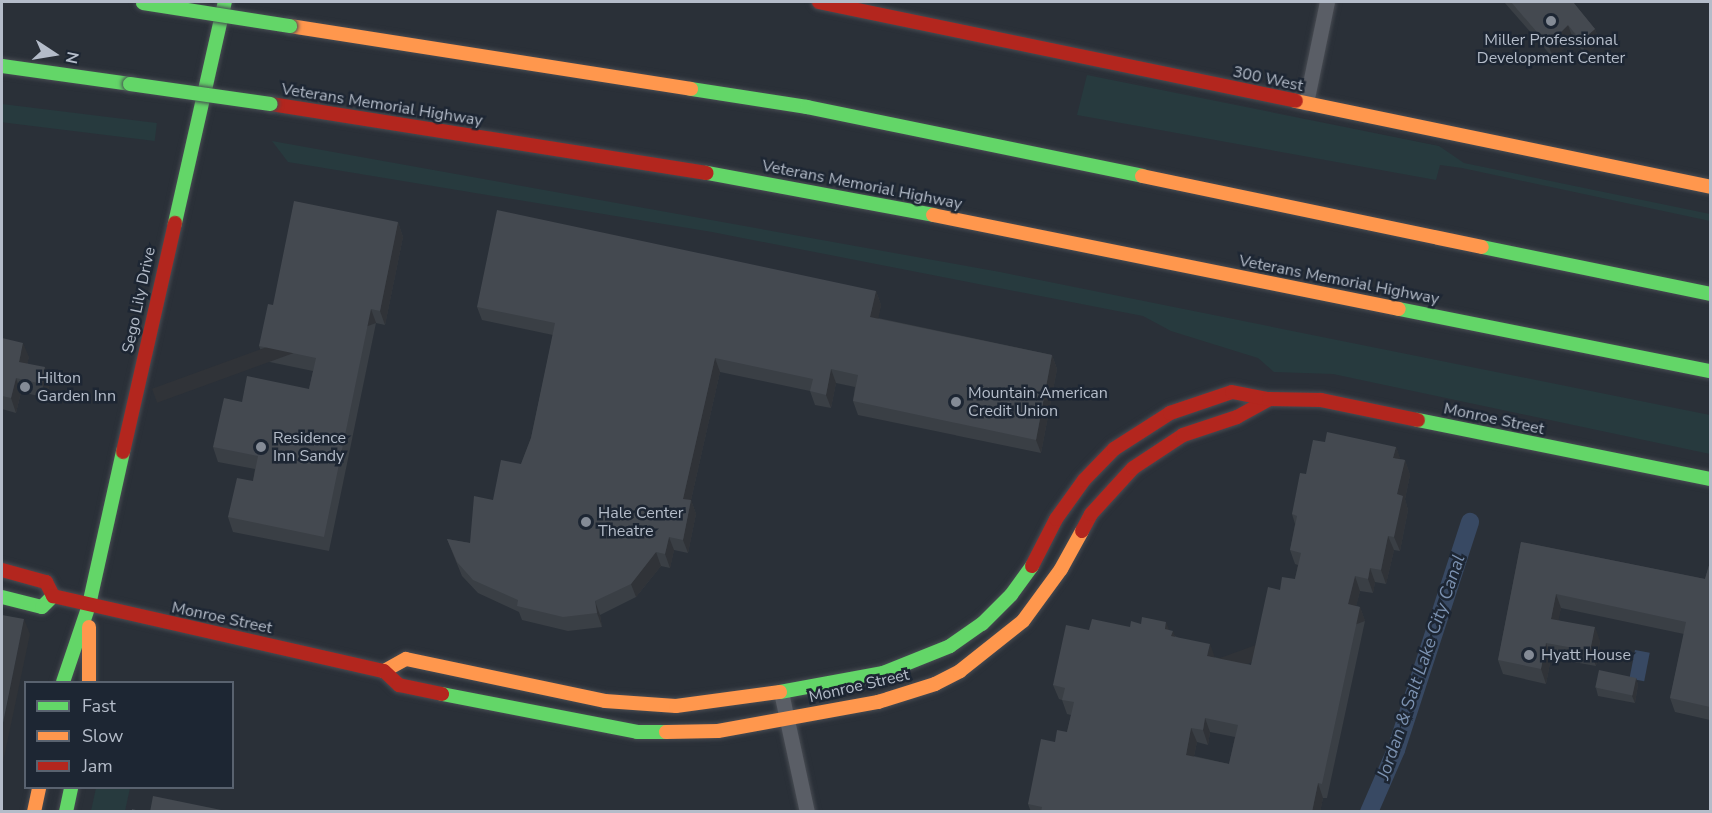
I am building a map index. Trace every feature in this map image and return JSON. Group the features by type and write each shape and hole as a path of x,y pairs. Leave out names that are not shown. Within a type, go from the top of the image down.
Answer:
{"main road":[{"path":"128,2 807,107 1710,294"},
{"name":"Sego Lily Drive","path":"63,681 89,605 225,2"},
{"name":"300 West","path":"819,2 1710,186"},
{"name":"Veterans Memorial Highway","path":"2,66 271,104 792,187 1710,371"},
{"name":"Monroe Street","path":"384,671 406,659 643,705 709,704 883,673 950,646 1011,596 1035,560 1056,519 1084,480 1114,449 1141,429 1201,400 1232,392 1269,399 1321,400 1710,479"},
{"name":"Monroe Street","path":"2,570 46,582 53,596 384,671 399,685 637,732 718,731 908,694 983,657 1043,596 1091,514 1133,468 1184,435 1237,417 1269,399"},
{"path":"2,597 42,607 53,596"},
{"name":"Sego Lily Drive","path":"89,605 89,681"},
{"path":"34,812 39,789"},
{"path":"66,812 70,789"}],"street":[{"path":"1306,103 1327,2"},
{"path":"781,692 807,812"}],"green space":[{"path":"1087,75 1439,146 1464,163 1710,214 1710,221 1462,168 1440,165 1436,180 1077,115"},
{"path":"2,104 157,123 155,141 2,122"},
{"path":"272,141 1000,272 1710,415 1710,454 1333,374 1274,372 1258,358 1171,331 1143,316 712,232 288,162"},
{"path":"96,789 130,789 125,811 91,811"}],"water":[{"path":"1635,650 1650,653 1644,681 1629,678"}],"building":[{"name":"Miller Professional Development Center","path":"1511,2 1573,2 1595,29 1581,41 1568,25 1548,45"},
{"path":"294,201 398,222 380,311 371,309 324,537 228,517 237,478 253,481 258,456 213,447 224,398 242,402 247,376 309,389 316,358 259,346 268,304 273,305"},
{"path":"497,210 876,291 870,317 1052,355 1036,440 853,401 858,375 831,369 826,395 810,391 813,379 715,358 683,499 691,500 683,540 669,537 665,554 656,552 631,584 595,601 597,613 563,617 517,606 518,600 473,580 457,562 447,539 470,543 474,496 493,500 501,460 521,464 531,438 555,323 477,307"},
{"path":"2,338 23,343 19,362 45,367 42,384 16,378 11,398 2,396"},
{"path":"1327,432 1396,447 1393,458 1405,460 1397,494 1403,496 1394,537 1388,536 1381,570 1370,568 1368,579 1355,576 1348,604 1360,607 1322,784 1318,783 1312,812 1041,812 1042,807 1028,804 1041,739 1055,742 1057,730 1067,732 1074,702 1062,700 1065,688 1053,685 1066,625 1089,630 1092,619 1130,627 1131,621 1141,624 1142,617 1166,622 1165,629 1173,631 1171,636 1210,644 1207,656 1251,665 1268,587 1280,590 1282,577 1295,579 1301,553 1290,550 1297,516 1292,514 1300,473 1306,474 1313,440 1325,442","holes":["1205,718 1238,725 1229,764 1186,755 1191,728 1203,730"]},
{"name":"Hyatt House","path":"1521,542 1705,579 1710,562 1710,707 1670,698 1686,622 1556,594 1551,619 1595,627 1590,651 1546,643 1541,669 1498,660"},
{"path":"2,615 24,619 2,728"},
{"path":"1599,670 1636,678 1632,696 1595,688"},
{"path":"153,796 226,811 226,812 150,812"}],"waterway":[{"name":"Jordan & Salt Lake City Canal","path":"1369,812 1396,750 1470,522"}],"traffic: fast":[{"path":"175,223 225,2"},
{"path":"143,3 290,26"},
{"path":"2,66 130,84"},
{"path":"130,84 271,104"},
{"path":"691,89 807,107 1142,176"},
{"path":"707,173 933,215"},
{"path":"1482,247 1710,294"},
{"path":"1399,309 1710,371"},
{"path":"1418,420 1710,479"},
{"path":"63,681 89,605 123,452"},
{"path":"780,692 883,673 950,646 982,624 1011,595 1032,566"},
{"path":"2,597 42,607 53,596"},
{"path":"442,694 637,732 666,732"},
{"path":"66,812 71,789"}],"traffic: slow":[{"path":"290,26 691,89"},
{"path":"1296,101 1710,187"},
{"path":"1142,176 1482,247"},
{"path":"933,215 1399,309"},
{"path":"666,732 718,731 878,702 935,684 960,671 1023,621 1061,569 1082,531"},
{"path":"89,627 89,681"},
{"path":"384,671 406,659 605,701 676,706 780,692"},
{"path":"34,812 39,789"}],"traffic: jam":[{"path":"819,2 1296,101"},
{"path":"271,104 707,173"},
{"path":"123,452 175,223"},
{"path":"1032,566 1056,519 1084,480 1114,449 1170,413 1232,392 1269,399 1321,400 1418,420"},
{"path":"1082,531 1091,514 1133,468 1183,435 1237,417 1269,399"},
{"path":"2,570 46,582 53,596 384,671 399,685 442,694"}],"place":[{"name":"Miller Professional Development Center","path":"1551,21"},
{"name":"Hilton Garden Inn","path":"25,387"},
{"name":"Mountain American Credit Union","path":"956,402"},
{"name":"Residence Inn Sandy","path":"261,447"},
{"name":"Hale Center Theatre","path":"586,522"},
{"name":"Hyatt House","path":"1529,655"}]}
